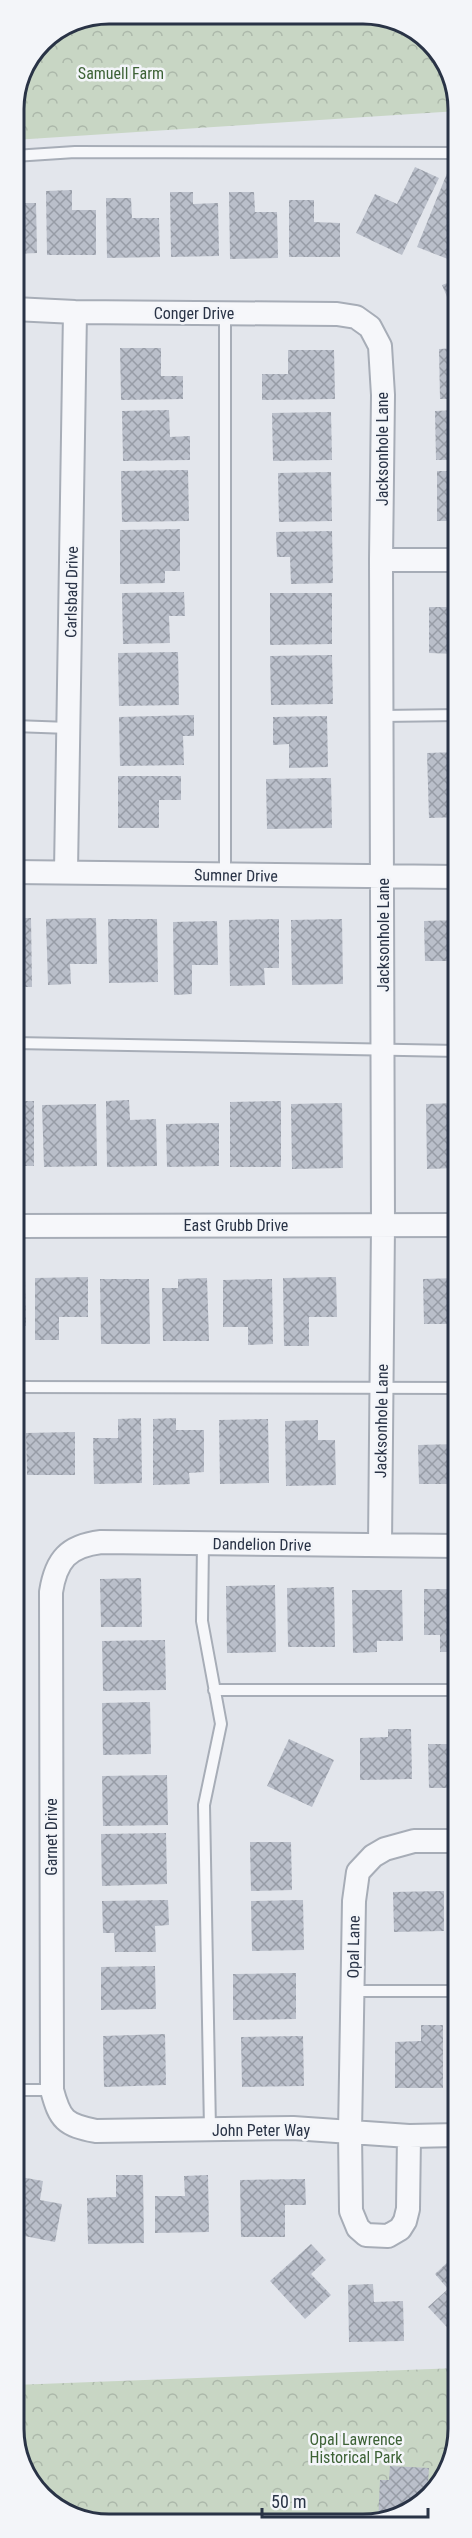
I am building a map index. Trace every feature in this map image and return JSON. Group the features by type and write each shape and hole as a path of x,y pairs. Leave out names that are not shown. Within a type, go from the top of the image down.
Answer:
{"street":[{"name":"Conger Drive","path":"24,309 337,314 356,317 370,327"},
{"name":"Carlsbad Drive","path":"66,871 75,312"},
{"name":"Jacksonhole Lane","path":"370,327 380,346 383,395 381,560 383,1225 380,1545"},
{"path":"381,560 448,560"},
{"name":"Sumner Drive","path":"24,872 448,877"},
{"name":"East Grubb Drive","path":"24,1226 448,1225"},
{"name":"Dandelion Drive","path":"68,1553 101,1542 448,1546"},
{"name":"Garnet Drive","path":"66,2122 58,2111 52,2090 51,1592 59,1564 68,1553"},
{"name":"Opal Lane","path":"409,2136 408,2209 405,2221 395,2234 366,2235 358,2228 351,2211 354,1901 358,1872 373,1857 396,1844 414,1841 448,1841"},
{"name":"John Peter Way","path":"66,2122 96,2131 294,2128 409,2136 448,2135"}],"lane":[{"path":"24,155 75,152 448,153"},
{"path":"225,313 225,874"},
{"path":"382,716 448,715"},
{"path":"24,726 69,728"},
{"path":"24,1043 448,1051"},
{"path":"24,1387 448,1388"},
{"path":"203,1543 202,1621 221,1724 204,1806 210,2129"},
{"path":"214,1690 448,1690"},
{"path":"353,1991 448,1991"},
{"path":"24,2090 52,2090"}],"green space":[{"name":"Samuell Farm","path":"109,24 363,24 396,30 419,45 434,62 442,76 448,112 24,139 24,103 27,87 42,57 53,45 76,30"},
{"name":"Opal Lawrence Historical Park","path":"448,2368 446,2446 442,2462 434,2476 419,2493 406,2503 374,2513 109,2514 92,2512 62,2500 49,2489 33,2467 25,2440 24,2385"}],"building":[{"path":"415,167 439,178 402,255 356,233 375,194 397,204"},
{"path":"448,171 448,259 417,247"},
{"path":"72,190 72,210 96,210 96,255 47,255 46,191"},
{"path":"170,192 193,192 193,204 218,203 219,256 171,257"},
{"path":"229,192 254,192 255,212 277,212 278,258 230,259"},
{"path":"106,198 131,198 132,218 159,218 160,257 107,258"},
{"path":"289,200 314,200 314,222 340,223 340,257 289,257"},
{"path":"24,203 36,203 37,253 24,254"},
{"path":"448,283 448,299 442,285"},
{"path":"120,348 161,348 161,376 183,376 183,399 121,400"},
{"path":"439,349 448,349 448,399 440,399"},
{"path":"288,350 334,350 335,399 262,400 262,374 288,374"},
{"path":"169,410 170,437 190,436 190,460 123,461 122,411"},
{"path":"448,410 448,460 436,460 435,411"},
{"path":"331,412 332,460 273,461 272,413"},
{"path":"188,470 189,521 122,522 121,471"},
{"path":"437,471 448,471 448,521 437,521"},
{"path":"331,472 332,521 279,522 278,473"},
{"path":"180,529 180,571 165,571 165,583 120,584 120,530"},
{"path":"332,531 333,583 291,584 290,557 277,557 276,532"},
{"path":"184,592 185,616 169,616 170,643 123,644 122,593"},
{"path":"270,593 332,593 332,644 270,645"},
{"path":"429,607 448,607 448,654 429,653"},
{"path":"178,652 179,705 119,706 118,653"},
{"path":"332,655 333,704 271,705 270,656"},
{"path":"194,715 194,736 183,736 184,765 120,766 119,717"},
{"path":"327,716 328,767 289,768 289,744 273,745 273,717"},
{"path":"448,752 448,817 429,818 427,753"},
{"path":"118,776 181,776 181,800 159,800 159,828 118,828"},
{"path":"331,778 332,828 267,829 266,779"},
{"path":"24,918 31,918 32,987 24,987"},
{"path":"96,918 97,964 70,964 71,984 48,985 46,919"},
{"path":"108,919 157,919 158,982 109,983"},
{"path":"279,919 279,968 264,968 265,985 230,986 229,920"},
{"path":"342,919 343,984 292,985 291,920"},
{"path":"448,920 448,961 425,961 424,921"},
{"path":"217,921 218,965 192,965 192,994 174,995 173,922"},
{"path":"129,1100 130,1120 156,1119 157,1166 107,1167 106,1101"},
{"path":"24,1101 34,1101 34,1166 24,1166"},
{"path":"281,1101 281,1167 230,1167 230,1102"},
{"path":"342,1103 343,1168 292,1169 291,1104"},
{"path":"448,1103 448,1168 427,1169 426,1104"},
{"path":"96,1104 97,1166 44,1167 42,1105"},
{"path":"219,1123 219,1166 167,1167 166,1124"},
{"path":"24,1276 25,1276 26,1326 24,1326"},
{"path":"88,1277 88,1317 59,1317 59,1340 35,1340 35,1278"},
{"path":"336,1277 337,1317 309,1317 309,1346 284,1346 283,1278"},
{"path":"207,1278 209,1341 163,1341 162,1288 178,1288 178,1279"},
{"path":"448,1278 448,1324 424,1324 423,1279"},
{"path":"100,1279 149,1279 150,1344 101,1344"},
{"path":"272,1279 273,1344 248,1345 248,1327 223,1327 223,1280"},
{"path":"141,1418 142,1483 94,1484 93,1438 118,1438 118,1419"},
{"path":"176,1418 176,1430 204,1430 204,1472 189,1473 190,1484 153,1485 153,1419"},
{"path":"268,1419 269,1483 220,1484 219,1420"},
{"path":"318,1420 318,1440 335,1440 336,1485 286,1486 285,1421"},
{"path":"75,1432 75,1475 27,1475 26,1433"},
{"path":"448,1444 448,1484 419,1484 418,1445"},
{"path":"141,1578 142,1627 101,1627 100,1579"},
{"path":"275,1585 276,1652 227,1653 226,1586"},
{"path":"334,1587 335,1647 288,1647 287,1588"},
{"path":"424,1589 448,1589 448,1652 440,1652 440,1635 424,1635"},
{"path":"352,1590 402,1590 403,1641 377,1641 377,1652 353,1653"},
{"path":"165,1640 166,1690 103,1691 102,1641"},
{"path":"150,1702 151,1754 103,1755 102,1703"},
{"path":"388,1729 411,1729 412,1779 360,1780 360,1738 388,1737"},
{"path":"289,1739 334,1760 312,1807 267,1786"},
{"path":"428,1744 448,1744 448,1788 429,1788"},
{"path":"167,1775 168,1825 103,1826 102,1776"},
{"path":"166,1833 167,1884 102,1886 101,1834"},
{"path":"250,1842 291,1842 292,1890 251,1891"},
{"path":"444,1891 444,1931 394,1932 393,1892"},
{"path":"168,1900 169,1925 155,1926 156,1952 115,1952 114,1933 103,1933 102,1901"},
{"path":"303,1900 304,1950 252,1951 251,1901"},
{"path":"155,1966 156,2009 101,2010 101,1967"},
{"path":"296,1973 296,2019 233,2020 233,1974"},
{"path":"421,2025 443,2025 443,2088 395,2088 395,2042 421,2041"},
{"path":"165,2034 166,2085 104,2087 103,2036"},
{"path":"303,2036 304,2086 242,2087 241,2037"},
{"path":"116,2175 143,2175 144,2243 88,2244 87,2198 116,2197"},
{"path":"208,2175 209,2232 155,2233 155,2196 185,2196 184,2176"},
{"path":"24,2178 43,2181 40,2200 62,2204 55,2242 24,2236"},
{"path":"305,2179 306,2205 285,2205 285,2237 241,2237 240,2180"},
{"path":"311,2244 326,2260 311,2274 331,2295 305,2319 270,2281"},
{"path":"448,2262 448,2289 435,2274"},
{"path":"373,2284 374,2302 403,2301 404,2341 349,2342 348,2285"},
{"path":"448,2289 448,2328 428,2307"},
{"path":"390,2466 429,2468 428,2484 419,2493 406,2503 378,2512 380,2480 389,2480"}]}
